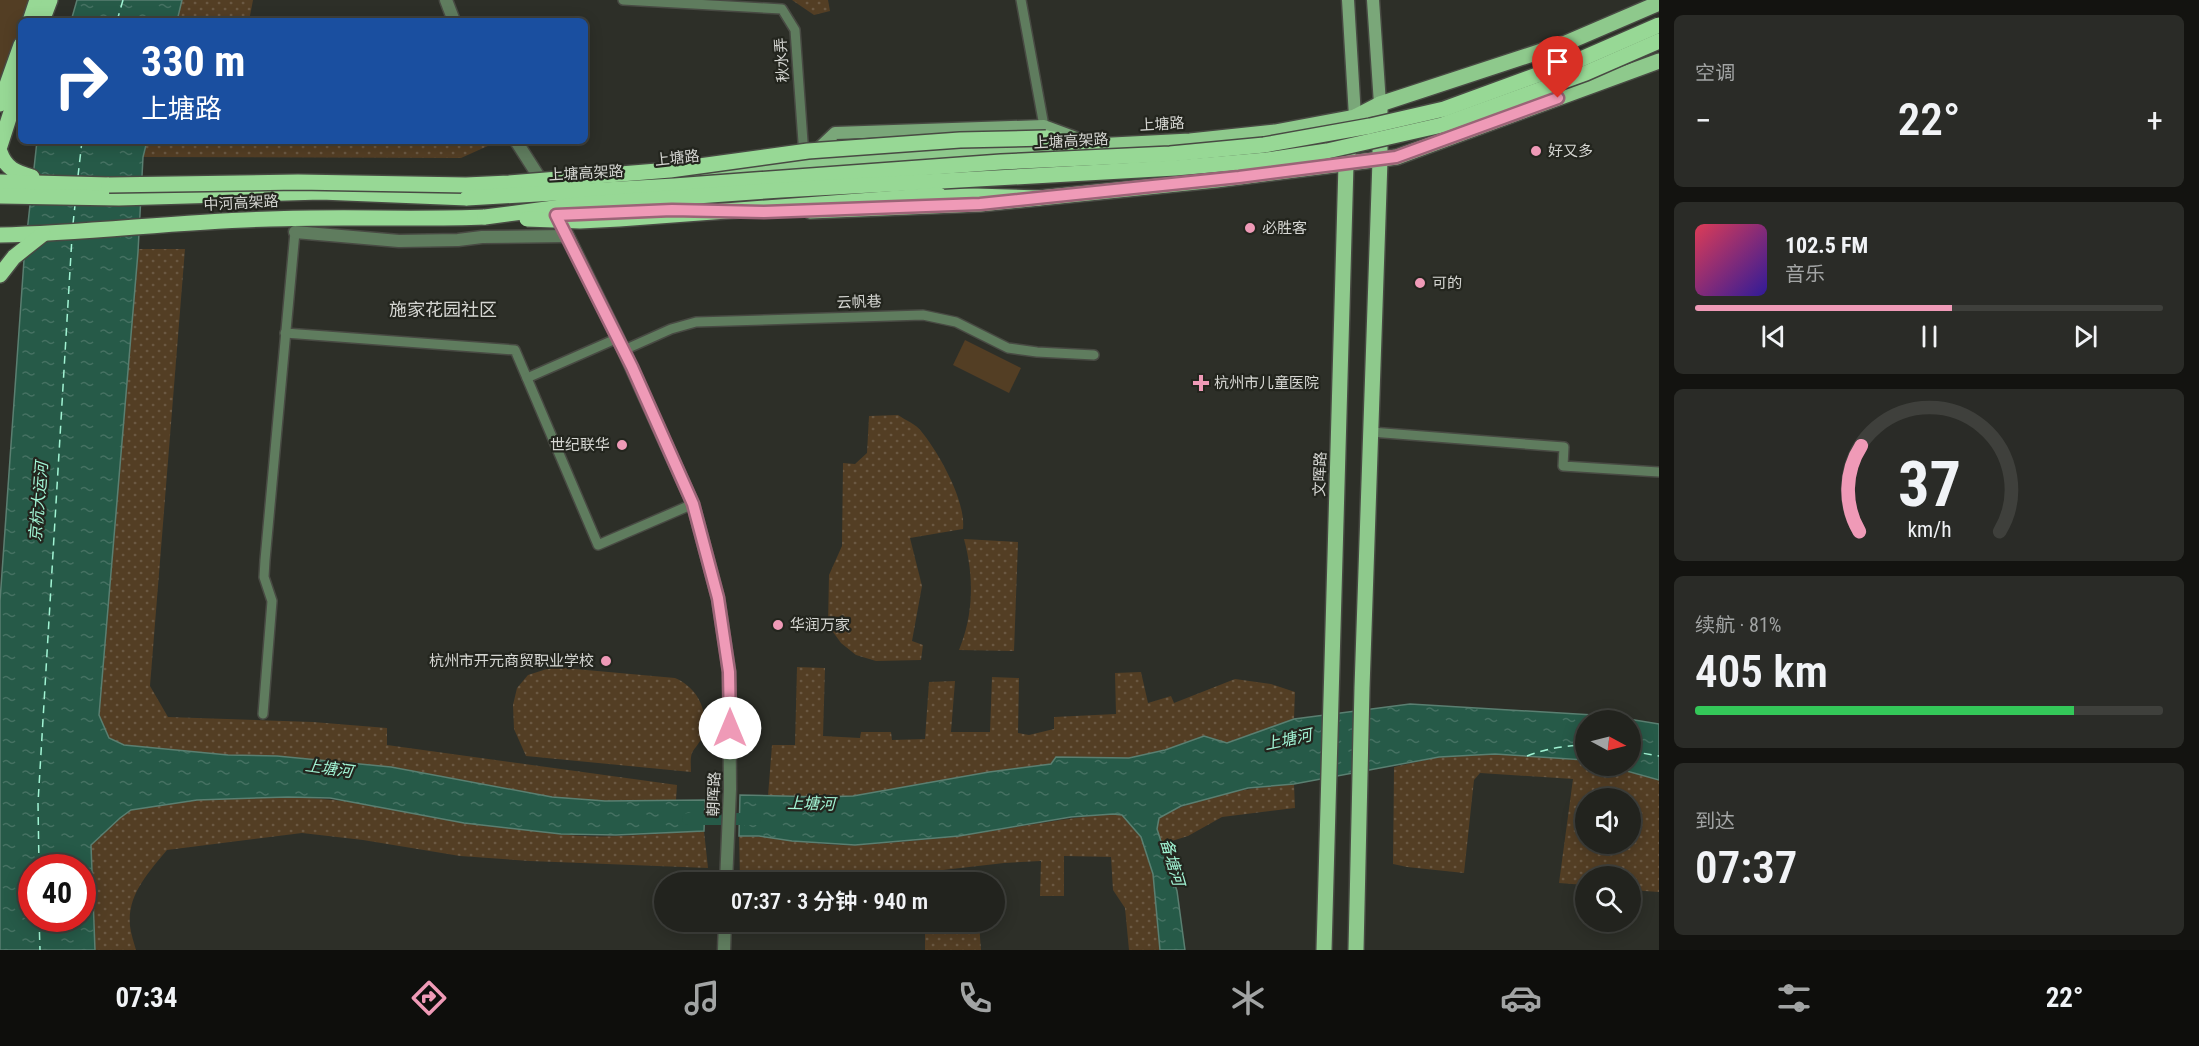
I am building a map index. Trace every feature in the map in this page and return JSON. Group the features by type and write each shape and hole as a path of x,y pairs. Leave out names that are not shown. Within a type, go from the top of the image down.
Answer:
{"highway":[{"path":"31,18 37,0"},
{"path":"43,18 50,0"},
{"name":"上塘高架路","path":"467,198 674,186 1001,162 1170,154 1264,145 1370,126 1444,109 1581,59 1659,25"},
{"name":"上塘高架路","path":"484,217 584,204 1174,168 1267,160 1317,152 1442,124 1586,73 1659,41"},
{"path":"0,104 18,53"},
{"path":"0,146 18,90"},
{"path":"0,182 62,184 509,183 670,170 808,151 1045,132 1096,146"},
{"path":"0,152 3,161 13,171 62,184"},
{"path":"423,184 467,198"},
{"name":"中河高架路","path":"0,196 119,198 321,192 467,198"},
{"path":"484,217 590,221 939,195 1039,198"},
{"name":"中河高架路","path":"0,235 270,219 430,220 484,217"},
{"path":"0,275 14,257 43,234"}],"main road":[{"name":"文晖路","path":"1324,950 1346,164 1355,117 1348,0"},
{"path":"1356,950 1362,688 1380,160 1380,104 1372,0"},
{"name":"上塘路","path":"539,177 601,182 685,176 804,161 1190,141 1275,132 1355,117 1380,104 1566,43 1659,3"},
{"path":"556,215 672,210 764,212 886,209 980,204 1380,160 1396,157 1659,61"},
{"path":"804,161 836,133 1045,132"}],"street":[{"path":"446,0 453,18"},
{"name":"秋水弄","path":"624,0 782,9 795,30 804,161"},
{"path":"1021,0 1045,132"},
{"name":"朝晖路","path":"518,144 539,177 624,350 693,504 718,598 729,672 730,789 726,872"},
{"path":"264,714 272,601 264,577 265,560 295,232 399,241 566,236"},
{"name":"云帆巷","path":"624,350 671,329 696,322 923,315 956,322 1008,348 1094,355"},
{"path":"285,333 515,350 598,545 693,504"},
{"path":"527,378 618,338"},
{"path":"1371,432 1564,447 1563,466 1659,472"},
{"path":"724,950 725,932"}],"shaded area":[{"path":"0,0 34,0 27,18 18,18 18,41 0,87"},
{"path":"182,0 253,0 250,18 178,18"},
{"path":"792,0 828,0 830,11 814,15"},
{"path":"146,144 490,145 461,158 143,157"},
{"path":"138,249 185,249 150,686 168,717 313,722 387,728 387,745 677,785 676,800 605,801 552,797 391,767 124,745 109,738 99,716"},
{"path":"965,340 1021,368 1009,393 953,365"},
{"path":"898,415 919,429 943,464 956,491 963,518 963,529 910,538 922,586 912,641 923,645 921,660 876,661 856,655 841,643 828,625 829,575 842,546 843,463 855,464 867,453 869,416"},
{"path":"964,539 1018,542 1014,651 959,650 968,623 971,595 970,567"},
{"path":"553,667 675,678 683,682 696,694 704,719 702,737 691,755 691,772 526,756 514,729 513,705 517,688 528,675"},
{"path":"797,667 825,668 823,736 860,738 861,732 891,732 892,740 925,739 929,682 955,681 951,732 990,732 992,677 1019,678 1018,733 1029,735 1054,729 1054,717 1116,714 1115,673 1141,672 1148,703 1171,696 1174,703 1235,679 1271,684 1295,692 1294,719 1227,743 1204,736 1165,750 1129,758 1056,757 1051,764 989,772 853,796 768,796 772,745 795,745"},
{"path":"1495,754 1575,759 1575,776 1641,775 1659,780 1659,892 1641,891 1641,866 1575,866 1575,884 1559,883 1573,779 1480,773 1474,780 1464,873 1393,864 1394,767 1439,757"},
{"path":"1294,784 1295,808 1222,817 1188,836 1162,844 1157,829 1159,818 1175,810 1224,794"},
{"path":"288,797 356,802 576,836 704,831 708,868 460,856 363,840 302,833 167,850 135,894 130,926 136,950 95,950 96,854 91,854 91,845 131,810 197,800"},
{"path":"1122,815 1141,837 1153,874 1160,950 1129,950 1125,908 1113,890 1111,857 1064,856 1064,896 1040,896 1041,861 926,872 740,872 739,836 858,845 959,836 1094,816"},
{"path":"925,932 980,932 981,950 925,950"}],"water":[{"path":"77,0 182,0 178,18 72,18"},
{"name":"京杭大运河","path":"37,144 146,144 143,157 138,252 99,715 109,738 124,745 391,767 552,797 605,801 705,800 704,831 616,835 561,834 464,823 330,798 197,800 131,810 91,845 91,854 18,854 18,932 94,932 95,950 0,950 0,601 24,260"},
{"path":"1410,704 1575,714 1575,759 1495,754 1439,757 1294,784 1248,788 1181,806 1159,818 1157,829 1177,891 1185,950 1160,950 1153,874 1141,837 1122,815 1071,817 959,836 855,845 739,836 740,795 853,796 989,772 1051,764 1056,757 1129,758 1165,750 1204,736 1227,743 1294,719"},
{"path":"1641,721 1659,724 1659,780 1641,775"}],"waterway":[{"name":"上塘河","path":"688,819 755,819"}],"ferry route":[{"path":"118,18 123,0"},
{"path":"78,176 82,144"},
{"path":"73,224 75,205"},
{"path":"39,854 38,803 72,237"},
{"path":"1527,756 1575,746"},
{"path":"1641,753 1659,756"},
{"path":"39,932 40,950"}],"place":[{"name":"好又多","path":"1536,151"},
{"name":"必胜客","path":"1250,228"},
{"name":"可的","path":"1420,283"},
{"name":"杭州市儿童医院","path":"1201,383"},
{"name":"世纪联华","path":"622,445"},
{"name":"华润万家","path":"778,625"},
{"name":"杭州市开元商贸职业学校","path":"606,661"}],"district":[{"name":"施家花园社区","path":"443,310"}],"route":[{"path":"730,728 729,672 718,598 693,504 632,367 556,215 672,210 764,212 886,209 980,204 1283,172 1396,157 1558,98"}],"water label":[{"name":"备塘河","path":"1173,862"}]}
